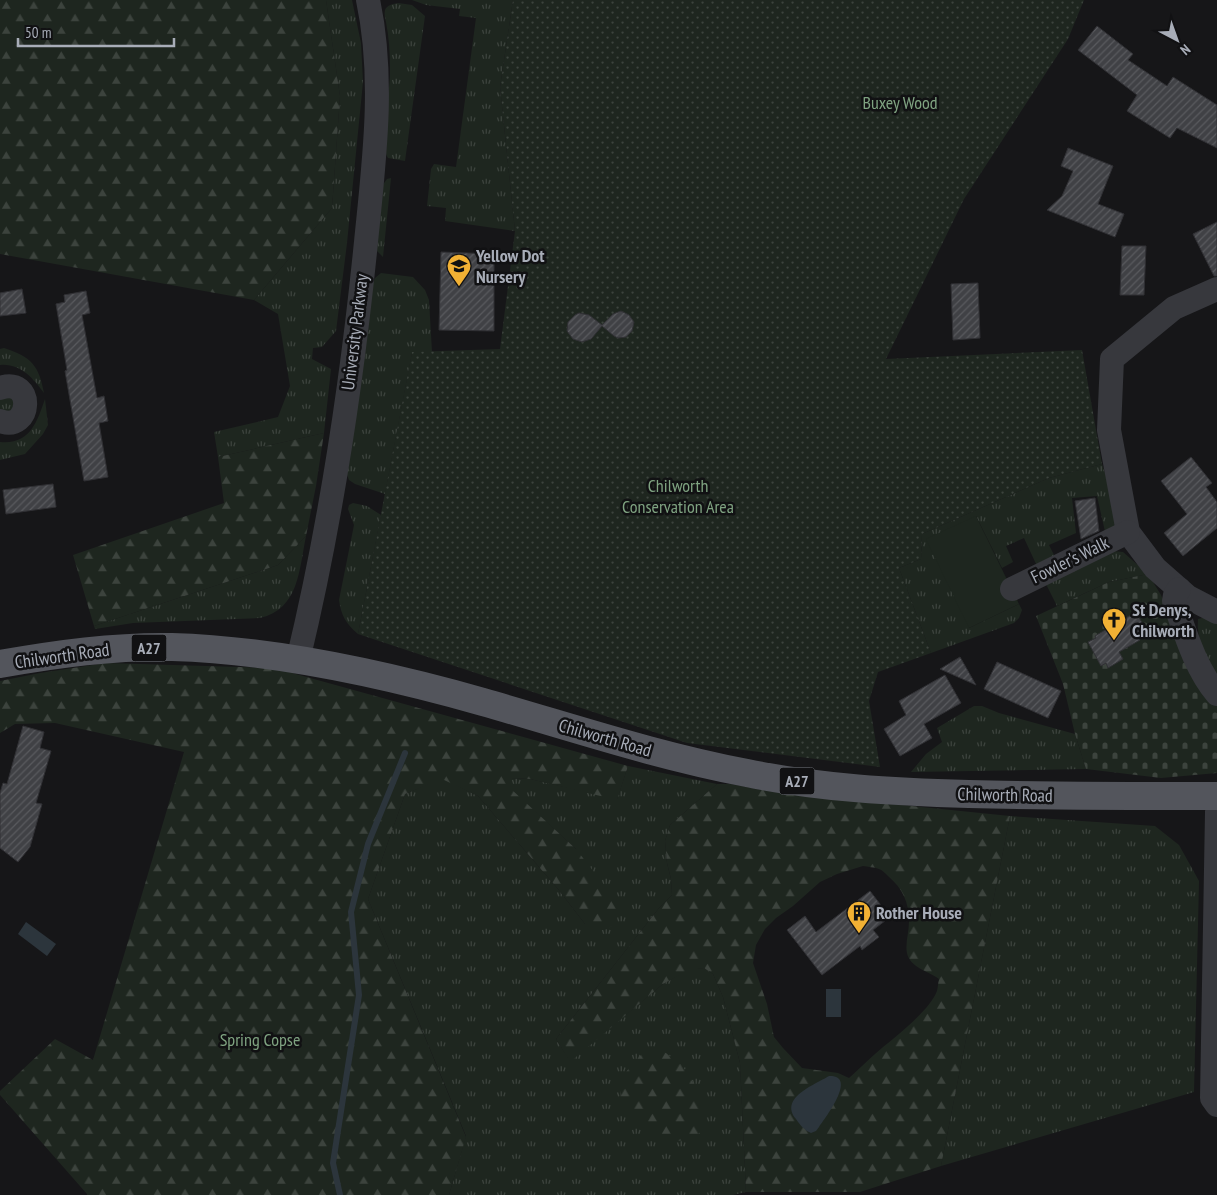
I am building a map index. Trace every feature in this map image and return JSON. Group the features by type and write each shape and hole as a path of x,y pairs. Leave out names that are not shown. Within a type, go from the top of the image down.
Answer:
{"main road":[{"name":"Chilworth Road","path":"0,664 79,651 171,647 216,650 333,666 481,702 617,742 706,765 788,780 862,789 948,794 1217,796"}],"street":[{"name":"University Parkway","path":"298,660 313,599 334,490 374,165 377,84 376,49 368,0"},
{"path":"1217,289 1174,308 1112,359 1109,430 1128,532 1155,568 1179,590 1188,597 1217,612"},
{"path":"0,388 8,386 20,390 26,402 26,408 20,418 9,423 0,422"},
{"name":"Fowler's Walk","path":"1012,589 1128,532"},
{"path":"1179,590 1175,595 1174,601 1186,634 1202,671 1217,694"},
{"path":"1217,812 1212,1098 1217,1105"}],"green space":[{"path":"0,0 326,0 340,96 332,208 254,300 0,254"},
{"path":"326,0 352,0 361,43 363,82 336,331 322,347 313,348 312,359 331,369 324,433 218,457 214,432 278,417 290,386 278,314 254,300 332,208 340,96"},
{"path":"412,0 513,0 500,87 515,231 445,221 446,208 427,206 431,169 434,164 456,167 476,18 459,16 460,9 426,5"},
{"name":"Chilworth Conservation Area","path":"513,0 1084,0 1068,39 964,199 886,359 1082,350 1102,464 1049,478 922,534 921,559 899,568 931,653 878,672 869,701 880,767 687,743 358,634 412,352 500,349 515,231 500,87"},
{"path":"398,3 412,5 425,16 405,161 388,158 385,141 390,69 385,12 386,8"},
{"path":"391,178 383,257 374,248 382,186 387,179"},
{"path":"381,273 413,277 425,290 429,300 432,352 412,353 385,494 355,484 349,480 346,472 372,286 375,278"},
{"path":"4,348 14,351 33,364 40,376 44,393 31,377 20,369 14,366 0,365 0,349"},
{"path":"10,393 18,408 0,414 0,396"},
{"path":"45,399 48,425 43,434 25,454 0,460 0,442 19,440 25,436 35,424"},
{"path":"324,433 306,536 278,565 94,626 73,555 224,503 218,457"},
{"path":"1102,464 1120,524 1106,536 1097,496 1072,498 1076,533 1049,545 1055,557 1037,566 1024,538 1006,546 1013,562 1002,568 976,516 969,628 1019,604 1022,610 1019,618 1014,623 931,653 899,568 921,559 922,534 1049,478"},
{"path":"353,503 367,506 381,515 358,634 345,619 339,600 354,525 348,509 349,505"},
{"path":"976,516 1019,604 969,628 926,539"},
{"path":"306,536 299,575 295,586 283,606 273,613 260,618 133,623 95,629 94,626 278,565"},
{"path":"1113,551 1123,552 1148,574 1109,582 1057,606 1045,582"},
{"path":"1148,574 1161,595 1217,704 1217,773 1161,778 1086,769 1063,684 1036,616 1109,582"},
{"path":"1206,617 1217,620 1217,675 1200,641 1198,619"},
{"name":"Spring Copse","path":"106,663 274,668 628,766 617,800 530,779 511,778 511,789 576,849 618,903 617,921 608,929 596,931 585,924 558,889 478,796 442,779 405,794 368,899 466,1137 449,1195 87,1195 0,1095 0,1091 55,1039 93,1060 184,752 55,723 15,724 0,733 0,681"},
{"path":"974,706 982,706 999,713 1075,734 1086,769 911,772 926,754 942,742 937,728"},
{"path":"628,766 717,784 670,825 665,841 672,895 659,908 556,1039 570,1061 663,984 689,969 704,968 713,974 723,997 740,1063 746,1192 733,1195 449,1195 466,1136 368,899 405,794 442,778 478,796 558,889 585,924 576,849 510,789 511,778 530,779 617,799"},
{"path":"717,784 730,784 774,792 1010,816 941,1166 860,1192 746,1192 740,1063 723,997 713,974 704,968 689,970 663,984 570,1062 556,1039 659,908 672,895 665,841 670,825","holes":["863,866 881,870 901,891 909,915 906,946 909,958 916,966 939,979 937,991 926,1008 849,1078 838,1073 802,1068 783,1048 774,1037 767,1004 753,963 756,945 765,929 776,918 820,882 837,874"]},
{"path":"1010,816 1155,826 1179,845 1199,881 1194,1092 941,1166"},
{"path":"646,1050 663,1051 682,1065 695,1086 703,1110 701,1132 688,1140 666,1142 637,1116 624,1100 620,1085 622,1080 627,1070"}],"shaded area":[{"path":"26,922 56,944 47,956 18,934"},
{"path":"826,989 841,989 841,1017 826,1017"},
{"path":"829,1076 837,1077 841,1082 840,1089 828,1115 816,1131 811,1133 802,1127 796,1119 792,1111 792,1105 800,1093"}],"building":[{"path":"1097,26 1133,54 1128,60 1167,86 1173,77 1217,105 1217,148 1177,128 1170,138 1127,111 1137,95 1078,50"},
{"path":"1068,148 1113,166 1098,204 1124,214 1115,237 1047,210 1062,196 1073,171 1061,166"},
{"path":"1217,222 1217,276 1214,276 1193,234"},
{"path":"1122,246 1146,246 1144,295 1120,295"},
{"name":"Yellow Dot Nursery","path":"441,252 494,254 494,331 439,330"},
{"path":"978,283 980,338 953,340 951,284"},
{"path":"22,289 26,313 0,316 0,293"},
{"path":"86,291 90,313 82,315 97,398 104,396 108,421 99,423 108,477 84,481 65,371 67,370 56,304 65,302 64,295"},
{"path":"621,311 629,315 634,322 632,331 626,337 618,338 602,326 591,339 582,342 573,339 567,331 568,322 579,313 589,315 602,325 613,314"},
{"path":"1191,457 1212,483 1206,487 1217,502 1217,528 1183,556 1164,533 1187,514 1161,481"},
{"path":"53,484 56,507 6,514 3,490"},
{"path":"1095,498 1099,531 1081,539 1075,501"},
{"name":"St Denys, Chilworth","path":"1136,612 1146,630 1137,635 1140,640 1119,652 1123,659 1108,668 1106,663 1101,666 1088,642"},
{"path":"960,657 976,685 940,669"},
{"path":"997,662 1061,691 1048,718 984,689"},
{"path":"945,675 961,703 924,724 932,738 900,756 884,729 906,715 899,701"},
{"path":"23,726 44,732 40,748 51,751 36,803 42,804 30,847 18,862 0,848 0,793 3,783 7,784"},
{"name":"Rother House","path":"870,891 890,917 873,930 879,937 862,950 860,946 822,975 787,930 805,916 816,932"}],"waterway":[{"path":"340,1195 333,1163 359,995 351,912 368,844 405,753"}],"place":[{"name":"Yellow Dot Nursery","path":"459,287"},
{"name":"St Denys, Chilworth","path":"1114,641"},
{"name":"Rother House","path":"859,934"}],"park label":[{"name":"Buxey Wood","path":"900,103"}]}
